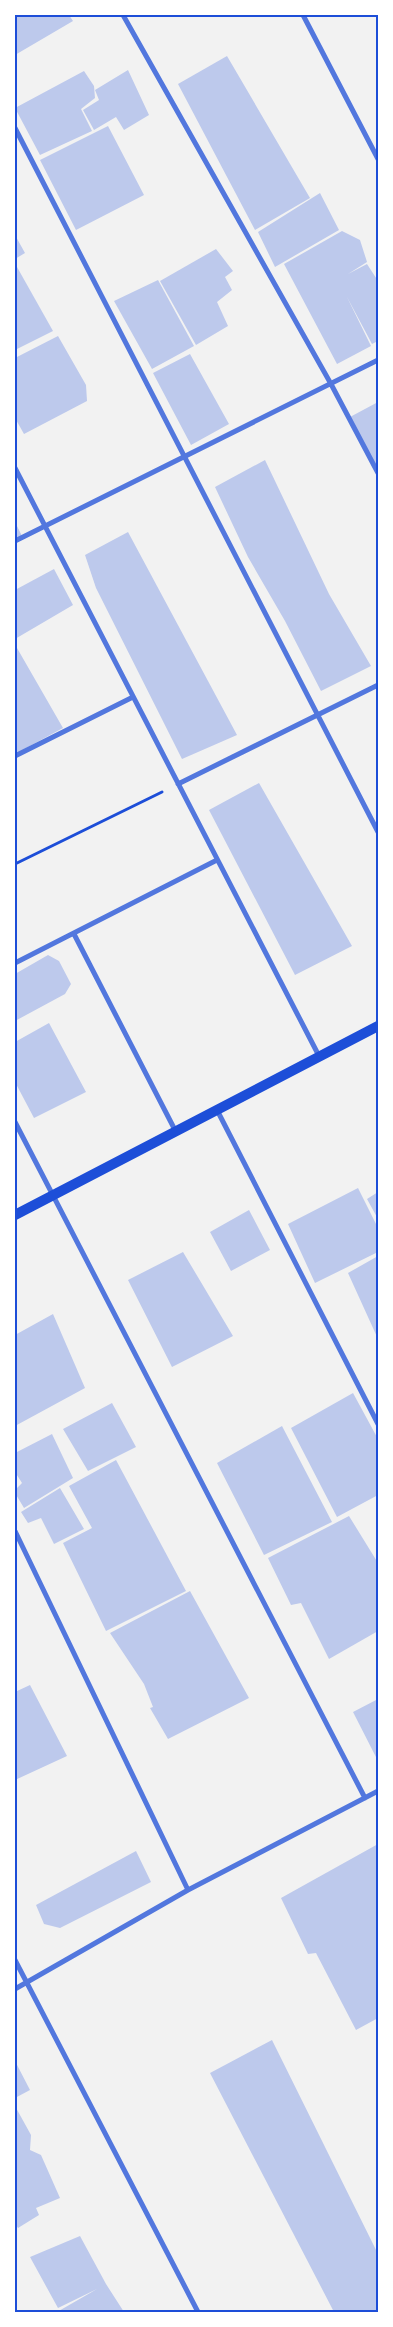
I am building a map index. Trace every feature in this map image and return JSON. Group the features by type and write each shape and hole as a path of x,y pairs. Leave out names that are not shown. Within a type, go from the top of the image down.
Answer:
{"main road":[{"path":"15,1215 176,1133 378,1026"}],"street":[{"path":"124,15 331,384 378,474"},
{"path":"303,15 378,159"},
{"path":"15,128 378,832"},
{"path":"15,541 378,360"},
{"path":"15,468 319,1056"},
{"path":"178,784 378,685"},
{"path":"15,756 133,697"},
{"path":"15,964 217,860"},
{"path":"74,934 176,1133"},
{"path":"217,1110 378,1424"},
{"path":"15,1122 364,1798"},
{"path":"15,1531 188,1890"},
{"path":"15,1989 188,1890 378,1791"},
{"path":"15,1960 198,2312"}],"path":[{"path":"15,864 178,784"}],"building":[{"path":"15,15 69,15 73,21 15,55"},
{"path":"227,56 310,198 255,230 178,84"},
{"path":"128,70 149,115 124,130 116,117 94,130 83,110 99,100 95,90"},
{"path":"84,71 94,86 95,98 81,109 92,131 40,155 15,108"},
{"path":"108,126 144,195 76,230 40,160"},
{"path":"320,193 339,230 275,267 258,232"},
{"path":"342,231 360,240 367,262 348,274 367,264 378,281 378,341 372,344 347,297 371,346 337,364 284,264"},
{"path":"15,235 25,253 15,259"},
{"path":"216,249 233,271 225,277 232,290 217,302 228,326 196,345 160,281"},
{"path":"17,267 53,331 15,350 15,268"},
{"path":"158,280 194,346 152,369 114,301"},
{"path":"58,336 86,385 87,401 24,434 15,418 15,358"},
{"path":"190,354 229,424 191,445 153,373"},
{"path":"378,402 378,469 350,417"},
{"path":"265,460 329,594 371,666 321,691 285,621 248,557 215,487"},
{"path":"15,522 22,536 15,540"},
{"path":"128,532 237,735 182,759 96,588 85,555"},
{"path":"54,569 73,605 15,639 15,590"},
{"path":"17,648 63,728 15,754 15,649"},
{"path":"259,783 352,946 295,975 209,810"},
{"path":"48,955 59,961 71,984 65,994 15,1021 15,974"},
{"path":"49,1023 86,1092 34,1118 15,1082 15,1042"},
{"path":"358,1188 378,1228 378,1252 315,1283 288,1224"},
{"path":"378,1192 378,1219 367,1199"},
{"path":"249,1210 270,1250 231,1271 210,1232"},
{"path":"183,1252 233,1336 172,1367 128,1280"},
{"path":"378,1256 378,1339 348,1273"},
{"path":"53,1314 85,1388 15,1426 15,1335"},
{"path":"353,1393 378,1439 378,1495 337,1517 291,1428"},
{"path":"112,1403 136,1447 88,1471 63,1429"},
{"path":"282,1426 332,1522 264,1555 217,1463"},
{"path":"52,1434 73,1478 24,1508 15,1493 15,1490 22,1483 15,1472 15,1453"},
{"path":"116,1460 186,1591 106,1631 63,1543 92,1528 69,1486"},
{"path":"60,1488 84,1529 54,1544 41,1518 28,1523 21,1512"},
{"path":"349,1516 378,1563 378,1631 329,1659 301,1603 291,1605 268,1558"},
{"path":"190,1591 249,1698 168,1739 150,1708 153,1707 144,1684 110,1633"},
{"path":"30,1685 67,1756 15,1780 15,1692"},
{"path":"378,1699 378,1761 353,1712"},
{"path":"378,1844 378,2018 356,2030 316,1953 308,1954 281,1898"},
{"path":"136,1851 151,1882 60,1928 44,1924 36,1905"},
{"path":"272,2040 378,2254 378,2312 334,2312 210,2073"},
{"path":"15,2061 30,2090 15,2098"},
{"path":"15,2106 31,2135 30,2150 41,2155 60,2198 36,2208 39,2215 18,2228 15,2224"},
{"path":"80,2236 106,2284 124,2312 57,2312 97,2289 58,2308 30,2257"}]}
